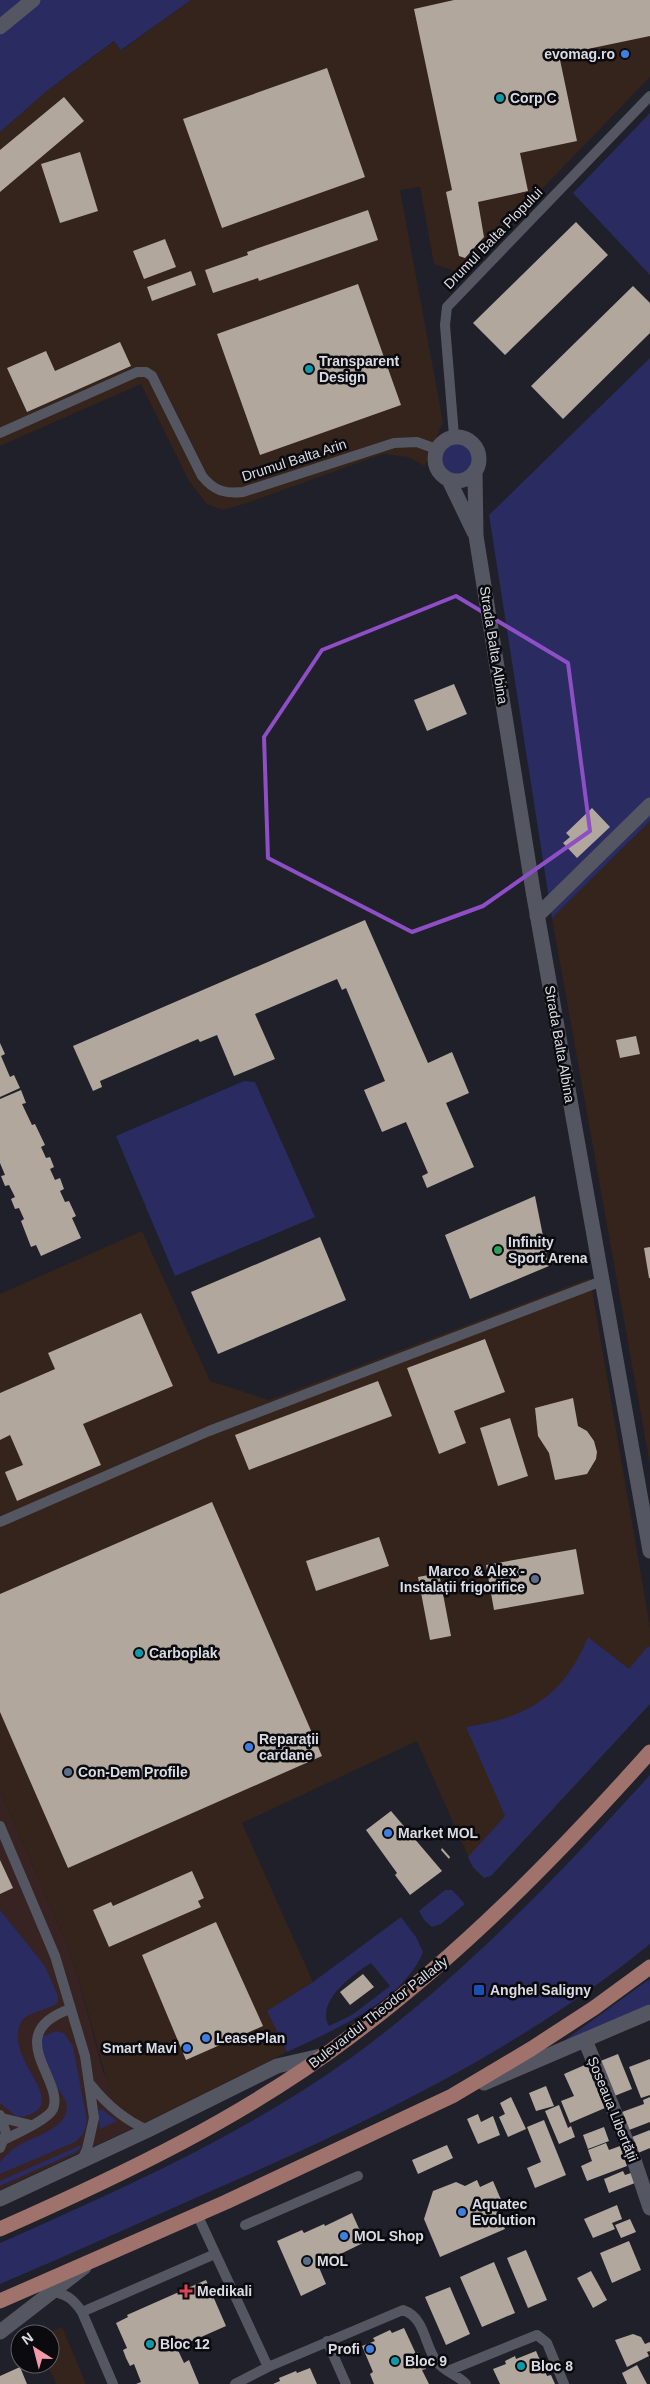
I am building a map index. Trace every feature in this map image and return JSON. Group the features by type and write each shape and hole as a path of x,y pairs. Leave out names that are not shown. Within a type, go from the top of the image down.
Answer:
{"main road":[{"name":"Bulevardul Theodor Pallady","path":"0,2229 182,2143 232,2115 325,2055 410,1990 462,1946 544,1866 650,1752"},
{"path":"0,2301 197,2214 452,2096 531,2049 594,2008 650,1967"}],"street":[{"path":"0,28 33,0"},
{"path":"436,449 443,441 454,436"},
{"name":"Strada Balta Albina","path":"454,436 461,437 474,444 479,457 476,471 476,536 537,916 650,1551"},
{"name":"Strada Balta Albina","path":"436,449 435,456 438,470 449,480 476,536"},
{"path":"449,480 464,480 476,471"},
{"path":"537,916 650,805"},
{"name":"Șoseaua Libertății","path":"452,2096 650,2012"},
{"name":"Șoseaua Libertății","path":"585,2040 634,2160 650,2208"},
{"path":"0,2199 148,2130 276,2066 325,2055"},
{"path":"0,2332 90,2262"}],"lane":[{"name":"Drumul Balta Plopului","path":"454,436 445,325 447,307 650,96"},
{"name":"Drumul Balta Arin","path":"0,433 137,372 146,372 152,376 202,476 210,486 220,491 230,493 244,492 394,443 417,442 436,449"},
{"path":"0,1522 209,1431 602,1281"},
{"path":"0,1826 55,1956 85,2056 91,2085 93,2128 81,2162"},
{"path":"29,2030 40,2019 70,2009"},
{"path":"2,2144 50,2114 54,2105 50,2092 30,2063"},
{"path":"91,2085 113,2110 135,2125 148,2130"},
{"path":"1,2117 31,2125"},
{"path":"1,2117 6,2133 2,2144"},
{"path":"245,2225 358,2176"},
{"path":"197,2214 268,2367"},
{"path":"82,2312 215,2254"},
{"path":"52,2292 61,2293 74,2300 82,2312 113,2384"},
{"path":"235,2384 268,2367 403,2310 410,2312 418,2321 438,2363 466,2384"},
{"path":"448,2371 537,2335 546,2343 564,2384"},
{"path":"328,2341 346,2384"}],"highlighted area":[{"path":"456,596 568,663 590,831 483,906 412,932 268,858 264,737 322,650"}],"shaded area":[{"path":"0,0 191,0 121,50 114,41 48,90 0,132"},
{"path":"191,0 650,0 650,77 461,273 434,264 420,187 400,190 443,422 425,466 408,457 383,454 223,510 207,504 189,481 141,384 0,446 0,132 48,90 115,41 122,50"},
{"path":"650,113 650,275 573,193"},
{"path":"650,358 650,821 552,918 489,515"},
{"path":"457,444 468,448 472,459 468,470 457,474 446,470 442,459 446,448"},
{"path":"650,821 650,1465 552,918"},
{"path":"244,1081 255,1082 315,1217 175,1276 116,1136"},
{"path":"142,1231 210,1381 269,1400 590,1278 650,1627 650,1704 491,1876 484,1878 473,1867 417,1741 242,1823 313,1982 268,2011 287,2052 144,2123 123,2111 111,2096 77,1973 66,1942 0,1790 0,1294"},
{"path":"588,1637 629,1669 648,1646 650,1647 650,1704 491,1876 484,1878 473,1867 468,1857 505,1816 466,1727 507,1717 541,1701 567,1675"},
{"path":"650,1775 650,1944 600,1982 549,2017 442,2081 275,2163 0,2284 0,2243 136,2181 225,2136 311,2085 393,2026 471,1959 508,1924"},
{"path":"0,1790 66,1942 77,1973 103,2072 133,2118 144,2123 0,2190"},
{"path":"445,1890 452,1890 465,1904 441,1924 432,1927 424,1920 419,1911"},
{"path":"0,1910 45,1966 58,1996 58,2002 55,2005 23,2019 18,2032 19,2046 41,2095 41,2104 35,2112 22,2117 17,2117 0,2103"},
{"path":"401,1917 416,1937 423,1952 414,1969 400,1985 383,1999 344,2024 287,2052 267,2011 313,1982","holes":["371,1963 390,1986 352,2015 329,2026 326,2017 331,1998 346,1981 363,1968"]},
{"path":"650,1979 650,2004 561,2043 644,1983"},
{"path":"56,2031 64,2033 73,2046 87,2121 84,2130 80,2138 75,2142 0,2174 0,2162 10,2152 21,2144 52,2129 64,2117 66,2101 37,2056 41,2037"},
{"path":"102,2109 117,2121 100,2129 98,2111"},
{"path":"81,2145 80,2149 74,2153 0,2186 0,2181"},
{"path":"62,2327 86,2384 56,2384 52,2374 60,2374 60,2328"}],"building":[{"name":"Corp C","path":"454,0 650,0 650,36 559,55 577,141 520,153 528,191 478,202 484,237 465,258 459,256 446,192 452,190 414,9"},
{"path":"327,68 365,177 222,228 183,119"},
{"path":"64,97 84,121 0,192 0,150"},
{"path":"80,152 98,211 60,223 41,164"},
{"path":"368,210 378,240 259,281 258,278 213,293 205,270 248,255 247,252"},
{"path":"576,222 608,255 505,355 473,323"},
{"path":"165,239 176,267 144,279 133,251"},
{"path":"191,271 196,285 152,301 147,287"},
{"name":"Transparent Design","path":"358,284 401,405 260,455 217,334"},
{"path":"633,286 650,303 650,333 563,419 531,386"},
{"path":"120,342 131,366 27,412 7,368 46,351 55,371"},
{"path":"454,684 467,714 427,731 414,700"},
{"path":"592,808 610,827 577,858 563,843 570,837 566,833"},
{"path":"365,920 428,1063 452,1052 469,1093 446,1103 474,1167 427,1188 422,1176 428,1173 406,1122 382,1132 364,1090 385,1081 346,988 342,990 337,979 255,1014 275,1059 234,1076 217,1035 200,1042 198,1039 100,1081 102,1087 93,1091 73,1046"},
{"path":"636,1036 640,1054 620,1058 616,1040"},
{"path":"0,1043 5,1054 1,1056 10,1077 14,1075 20,1088 0,1097"},
{"path":"21,1090 26,1103 22,1104 32,1125 35,1124 45,1145 41,1147 46,1158 50,1157 54,1167 50,1169 55,1180 60,1178 64,1189 60,1191 65,1202 69,1201 76,1216 72,1218 81,1238 41,1256 36,1245 31,1247 21,1221 24,1219 19,1208 15,1209 11,1199 15,1197 9,1185 5,1186 1,1176 5,1175 0,1163 0,1099"},
{"name":"Infinity Sport Arena","path":"535,1196 549,1266 470,1299 445,1235"},
{"path":"320,1237 346,1300 218,1354 191,1292"},
{"path":"650,1247 650,1278 649,1278 644,1248"},
{"path":"141,1313 173,1386 83,1424 101,1465 17,1501 5,1472 23,1465 10,1435 0,1440 0,1393 55,1369 48,1353"},
{"path":"485,1339 505,1392 454,1411 466,1443 439,1454 407,1368"},
{"path":"378,1381 392,1416 249,1470 235,1435"},
{"path":"573,1398 578,1426 587,1431 594,1441 597,1452 596,1459 587,1474 555,1480 549,1453 538,1436 535,1408"},
{"path":"510,1418 528,1476 498,1486 480,1428"},
{"name":"Carboplak","path":"212,1502 322,1756 68,1868 0,1712 0,1594"},
{"path":"379,1537 389,1566 316,1591 306,1561"},
{"name":"Marco & Alex - Instalații frigorifice","path":"576,1549 584,1594 494,1610 486,1565"},
{"path":"439,1573 451,1636 430,1640 418,1577"},
{"path":"391,1811 442,1871 410,1895 395,1875 397,1873 366,1830"},
{"path":"442,1848 450,1857 449,1859 441,1850"},
{"path":"0,1860 13,1888 0,1894"},
{"path":"192,1871 204,1898 198,1901 201,1907 109,1947 93,1910 111,1902 113,1906"},
{"path":"216,1922 263,2026 186,2060 142,1955"},
{"path":"363,1974 374,1987 350,2005 340,1992"},
{"path":"618,2054 632,2089 612,2097 598,2062"},
{"path":"650,2059 650,2095 641,2098 629,2067"},
{"path":"587,2064 605,2108 570,2123 561,2101 574,2096 564,2074"},
{"path":"546,2086 554,2106 536,2111 529,2093"},
{"path":"511,2097 526,2129 508,2137 499,2117 505,2114 500,2103"},
{"path":"650,2097 650,2122 629,2130 622,2112 644,2104 643,2100"},
{"path":"559,2105 568,2128 571,2126 575,2137 559,2144 545,2111"},
{"path":"478,2114 481,2122 493,2116 500,2135 478,2144 467,2119"},
{"path":"544,2120 566,2175 535,2188 527,2168 541,2162 527,2127"},
{"path":"604,2127 609,2141 588,2149 583,2135"},
{"path":"650,2130 650,2148 638,2153 632,2137"},
{"path":"606,2143 609,2150 620,2146 627,2166 587,2181 581,2166 592,2161 588,2150"},
{"path":"447,2145 453,2158 418,2174 412,2160"},
{"path":"623,2171 625,2175 631,2173 635,2183 609,2193 604,2179"},
{"name":"Aquatec Evolution","path":"477,2180 480,2187 493,2181 502,2202 495,2205 505,2229 440,2257 424,2219 433,2191 456,2182 465,2186"},
{"path":"617,2205 622,2219 612,2223 615,2229 593,2238 584,2219"},
{"name":"MOL","path":"352,2213 365,2242 318,2265 326,2284 301,2296 277,2241 302,2230 304,2233 324,2224 325,2226"},
{"path":"630,2219 636,2232 621,2238 615,2225"},
{"path":"629,2241 641,2270 612,2283 600,2253"},
{"path":"526,2250 547,2300 528,2308 507,2258"},
{"path":"494,2262 515,2313 482,2327 460,2277"},
{"path":"591,2271 607,2300 593,2308 577,2278"},
{"path":"206,2280 226,2326 183,2345 182,2343 176,2346 184,2363 189,2360 199,2384 136,2384 141,2382 134,2364 130,2366 126,2358 123,2350 127,2348 116,2323 128,2317 127,2315"},
{"path":"450,2287 470,2334 446,2345 425,2297"},
{"name":"Bloc 9","path":"404,2328 416,2354 418,2352 426,2369 422,2370 429,2384 374,2384 370,2374 373,2372 362,2346 375,2341 373,2338 390,2330 392,2333"},
{"path":"633,2334 641,2337 645,2344 650,2342 650,2351 647,2352 649,2356 627,2367 615,2340"},
{"name":"Bloc 8","path":"536,2351 547,2376 551,2375 555,2384 500,2384 493,2369 506,2364 505,2361 515,2356 516,2359"},
{"path":"637,2365 647,2384 627,2384 622,2373"},
{"path":"310,2368 317,2384 273,2384 280,2381 279,2378"},
{"path":"10,2372 10,2374 23,2374 27,2384 0,2384 0,2376"}],"place":[{"name":"evomag.ro","path":"625,54"},
{"name":"Corp C","path":"500,98"},
{"name":"Transparent Design","path":"309,369"},
{"name":"Infinity Sport Arena","path":"498,1250"},
{"name":"Marco & Alex - Instalații frigorifice","path":"535,1579"},
{"name":"Carboplak","path":"139,1653"},
{"name":"Reparații cardane","path":"249,1747"},
{"name":"Con-Dem Profile","path":"68,1772"},
{"name":"Market MOL","path":"388,1833"},
{"name":"Anghel Saligny","path":"479,1990"},
{"name":"LeasePlan","path":"206,2038"},
{"name":"Smart Mavi","path":"187,2048"},
{"name":"Aquatec Evolution","path":"462,2212"},
{"name":"MOL Shop","path":"344,2236"},
{"name":"MOL","path":"307,2261"},
{"name":"Medikali","path":"186,2291"},
{"name":"Bloc 12","path":"150,2344"},
{"name":"Profi","path":"370,2349"},
{"name":"Bloc 9","path":"395,2361"},
{"name":"Bloc 8","path":"521,2366"}]}
